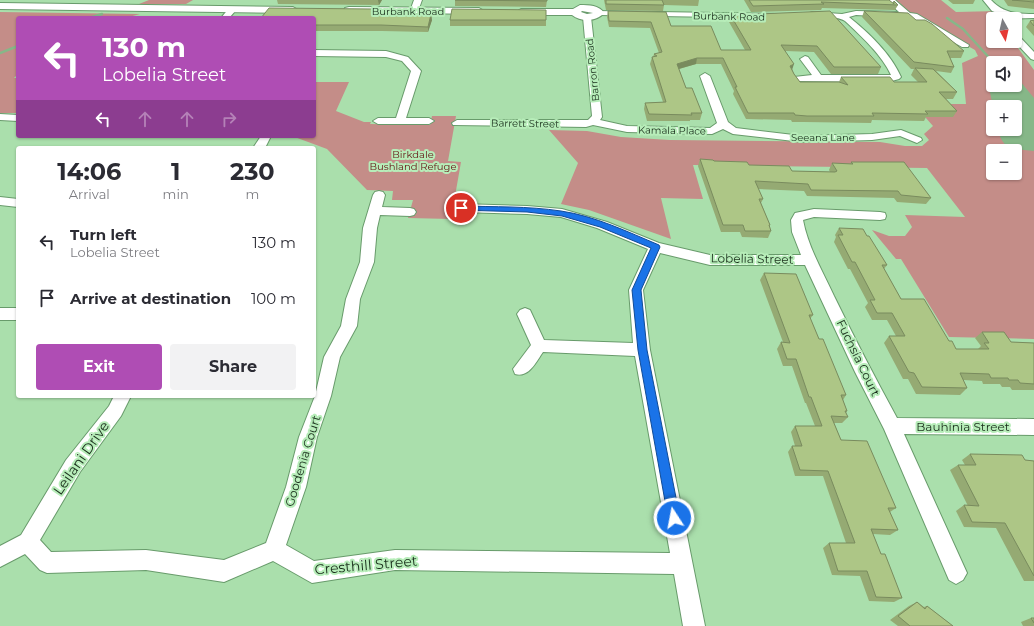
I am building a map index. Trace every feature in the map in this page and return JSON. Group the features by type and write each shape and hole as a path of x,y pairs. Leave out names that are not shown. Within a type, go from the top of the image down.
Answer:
{"street":[{"path":"414,11 418,0"},
{"path":"890,0 906,15"},
{"path":"987,0 995,9 1001,12"},
{"path":"0,6 304,10"},
{"path":"508,12 575,12 577,15 586,8 596,16 600,13"},
{"name":"Barron Road","path":"586,8 597,117 592,122"},
{"path":"227,16 233,9"},
{"name":"Burbank Road","path":"335,10 492,11"},
{"name":"Burbank Road","path":"600,13 787,16"},
{"path":"804,14 824,13 842,16 856,13 914,16 965,45"},
{"path":"797,79 888,79 896,77 895,72 881,55 850,21 842,16"},
{"path":"1022,17 1034,16"},
{"path":"1022,44 1034,57"},
{"path":"316,53 386,54 405,60 416,71 400,121"},
{"path":"805,59 818,78"},
{"name":"Kamala Place","path":"592,122 626,130 712,131 723,124 705,76"},
{"path":"0,117 16,118"},
{"path":"378,120 429,121"},
{"name":"Barrett Street","path":"458,123 586,124 592,122"},
{"name":"Seeana Lane","path":"723,124 733,131 802,139 872,137 898,129 917,140"},
{"name":"Goodenia Court","path":"274,550 296,487 308,437 323,396 332,357 349,326 353,299 367,262 370,228 376,211 379,194"},
{"path":"0,201 16,203"},
{"name":"Lobelia Street","path":"461,208 527,210 562,213 602,225 656,247 710,260 810,260"},
{"path":"376,211 410,212"},
{"name":"Fuchsia Court","path":"880,216 814,214 800,216 797,220 799,232 810,260 892,426 956,573"},
{"path":"656,247 636,290 642,350 694,626"},
{"path":"0,314 16,314"},
{"path":"525,314 539,346"},
{"path":"539,346 642,350"},
{"path":"521,369 539,346"},
{"name":"Leilani Drive","path":"28,542 73,466 110,417 122,398"},
{"name":"Bauhinia Street","path":"892,426 1034,427"},
{"path":"0,557 28,542 47,563 146,560 224,571 274,550"},
{"name":"Cresthill Street","path":"274,550 312,572 395,560 683,564"}],"green space":[{"path":"149,0 193,0 186,4 139,4"},
{"path":"894,0 941,0 956,12 998,11 1000,12 986,12 986,48 1018,48 1034,70 1034,339 949,337 901,259 896,259 872,230 889,236 905,236 912,227 905,215 965,217 927,168 693,165 703,199 661,198 671,239 589,210 561,204 578,163 549,130 587,131 621,137 670,140 880,142 905,146 922,146 929,140 924,134 933,126 897,85 929,104 966,104 962,63 978,56 975,50 909,13 900,3"},
{"path":"0,12 140,14 132,16 16,16 16,76 14,78 16,78 16,113 0,113"},
{"name":"Birkdale Bushland Refuge","path":"316,82 349,82 336,111 364,122 371,122 370,124 430,125 432,116 456,116 448,161 461,162 451,219 408,218 413,200 392,200 393,191 367,190 327,149 297,138 316,138"}],"shaded area":[{"path":"1022,83 1034,98 1034,151 1022,150 1022,144 1005,144 1000,136 1022,136 1022,100 992,100 990,92 1022,92"}],"building":[{"path":"455,0 547,0 547,1"},
{"path":"606,0 662,0 664,5 606,4"},
{"path":"749,0 889,0 894,4 894,1 898,5 821,2 824,4 753,6"},
{"path":"1012,0 1034,0 1034,2"},
{"path":"269,8 374,9 372,13 431,14 428,27 316,25 316,16 263,16"},
{"path":"452,9 546,10 546,20 450,20"},
{"path":"608,11 666,12 671,26 711,26 721,50 751,50 731,16 759,16 758,14 830,11 881,67 834,67 817,46 781,45 794,64 790,66 800,82 839,82 848,85 841,77 890,77 894,82 927,82 915,68 933,69 957,92 939,92 957,111 925,111 928,114 872,113 874,116 807,116 795,115 794,113 748,113 723,58 697,58 677,64 686,88 692,88 702,113 691,113 692,115 649,114 645,103 666,102 652,57 657,56 654,54 662,52 651,22 609,21"},
{"path":"864,11 908,13 916,20 925,20 932,24 964,51 947,51 954,67 914,62"},
{"path":"1034,20 1034,26 1030,21"},
{"path":"700,159 747,162 749,165 789,166 792,171 835,172 837,171 832,163 853,164 851,162 904,162 931,198 901,195 898,191 811,190 808,184 755,181 763,199 759,199 771,231 745,231 743,225 723,225"},
{"path":"839,228 863,229 887,265 882,265 901,299 924,299 949,341 952,341 956,349 989,349 984,343 989,343 982,332 1004,332 1011,342 1034,343 1034,384 1020,383 1018,380 1009,380 1008,378 991,378 989,374 960,373 967,388 922,387 914,373 909,372 889,336 905,336 892,313 877,313 870,300 875,300 855,262 852,262 838,235 843,235"},
{"path":"764,273 796,274 813,315 809,315 819,339 823,339 846,395 841,395 848,417 831,416 841,440 867,441 896,508 888,508 898,530 871,529 881,554 885,554 902,598 876,597 867,571 838,571 829,543 855,543 828,471 800,470 792,446 802,446 795,426 822,426 811,397 809,397 796,359 787,359 781,342 790,343"},
{"path":"970,454 1022,455 1025,460 1034,461 1034,576 1005,523 972,522 964,505 979,506 958,465 976,465"},
{"path":"917,602 925,609 927,606 953,626 910,626 898,616"}],"waterway":[{"path":"96,16 102,14"},
{"path":"947,18 963,29 988,56"},
{"path":"0,53 16,47"}],"route":[{"path":"461,208 527,210 562,213 602,225 656,247 636,290 642,350 674,518"}]}
